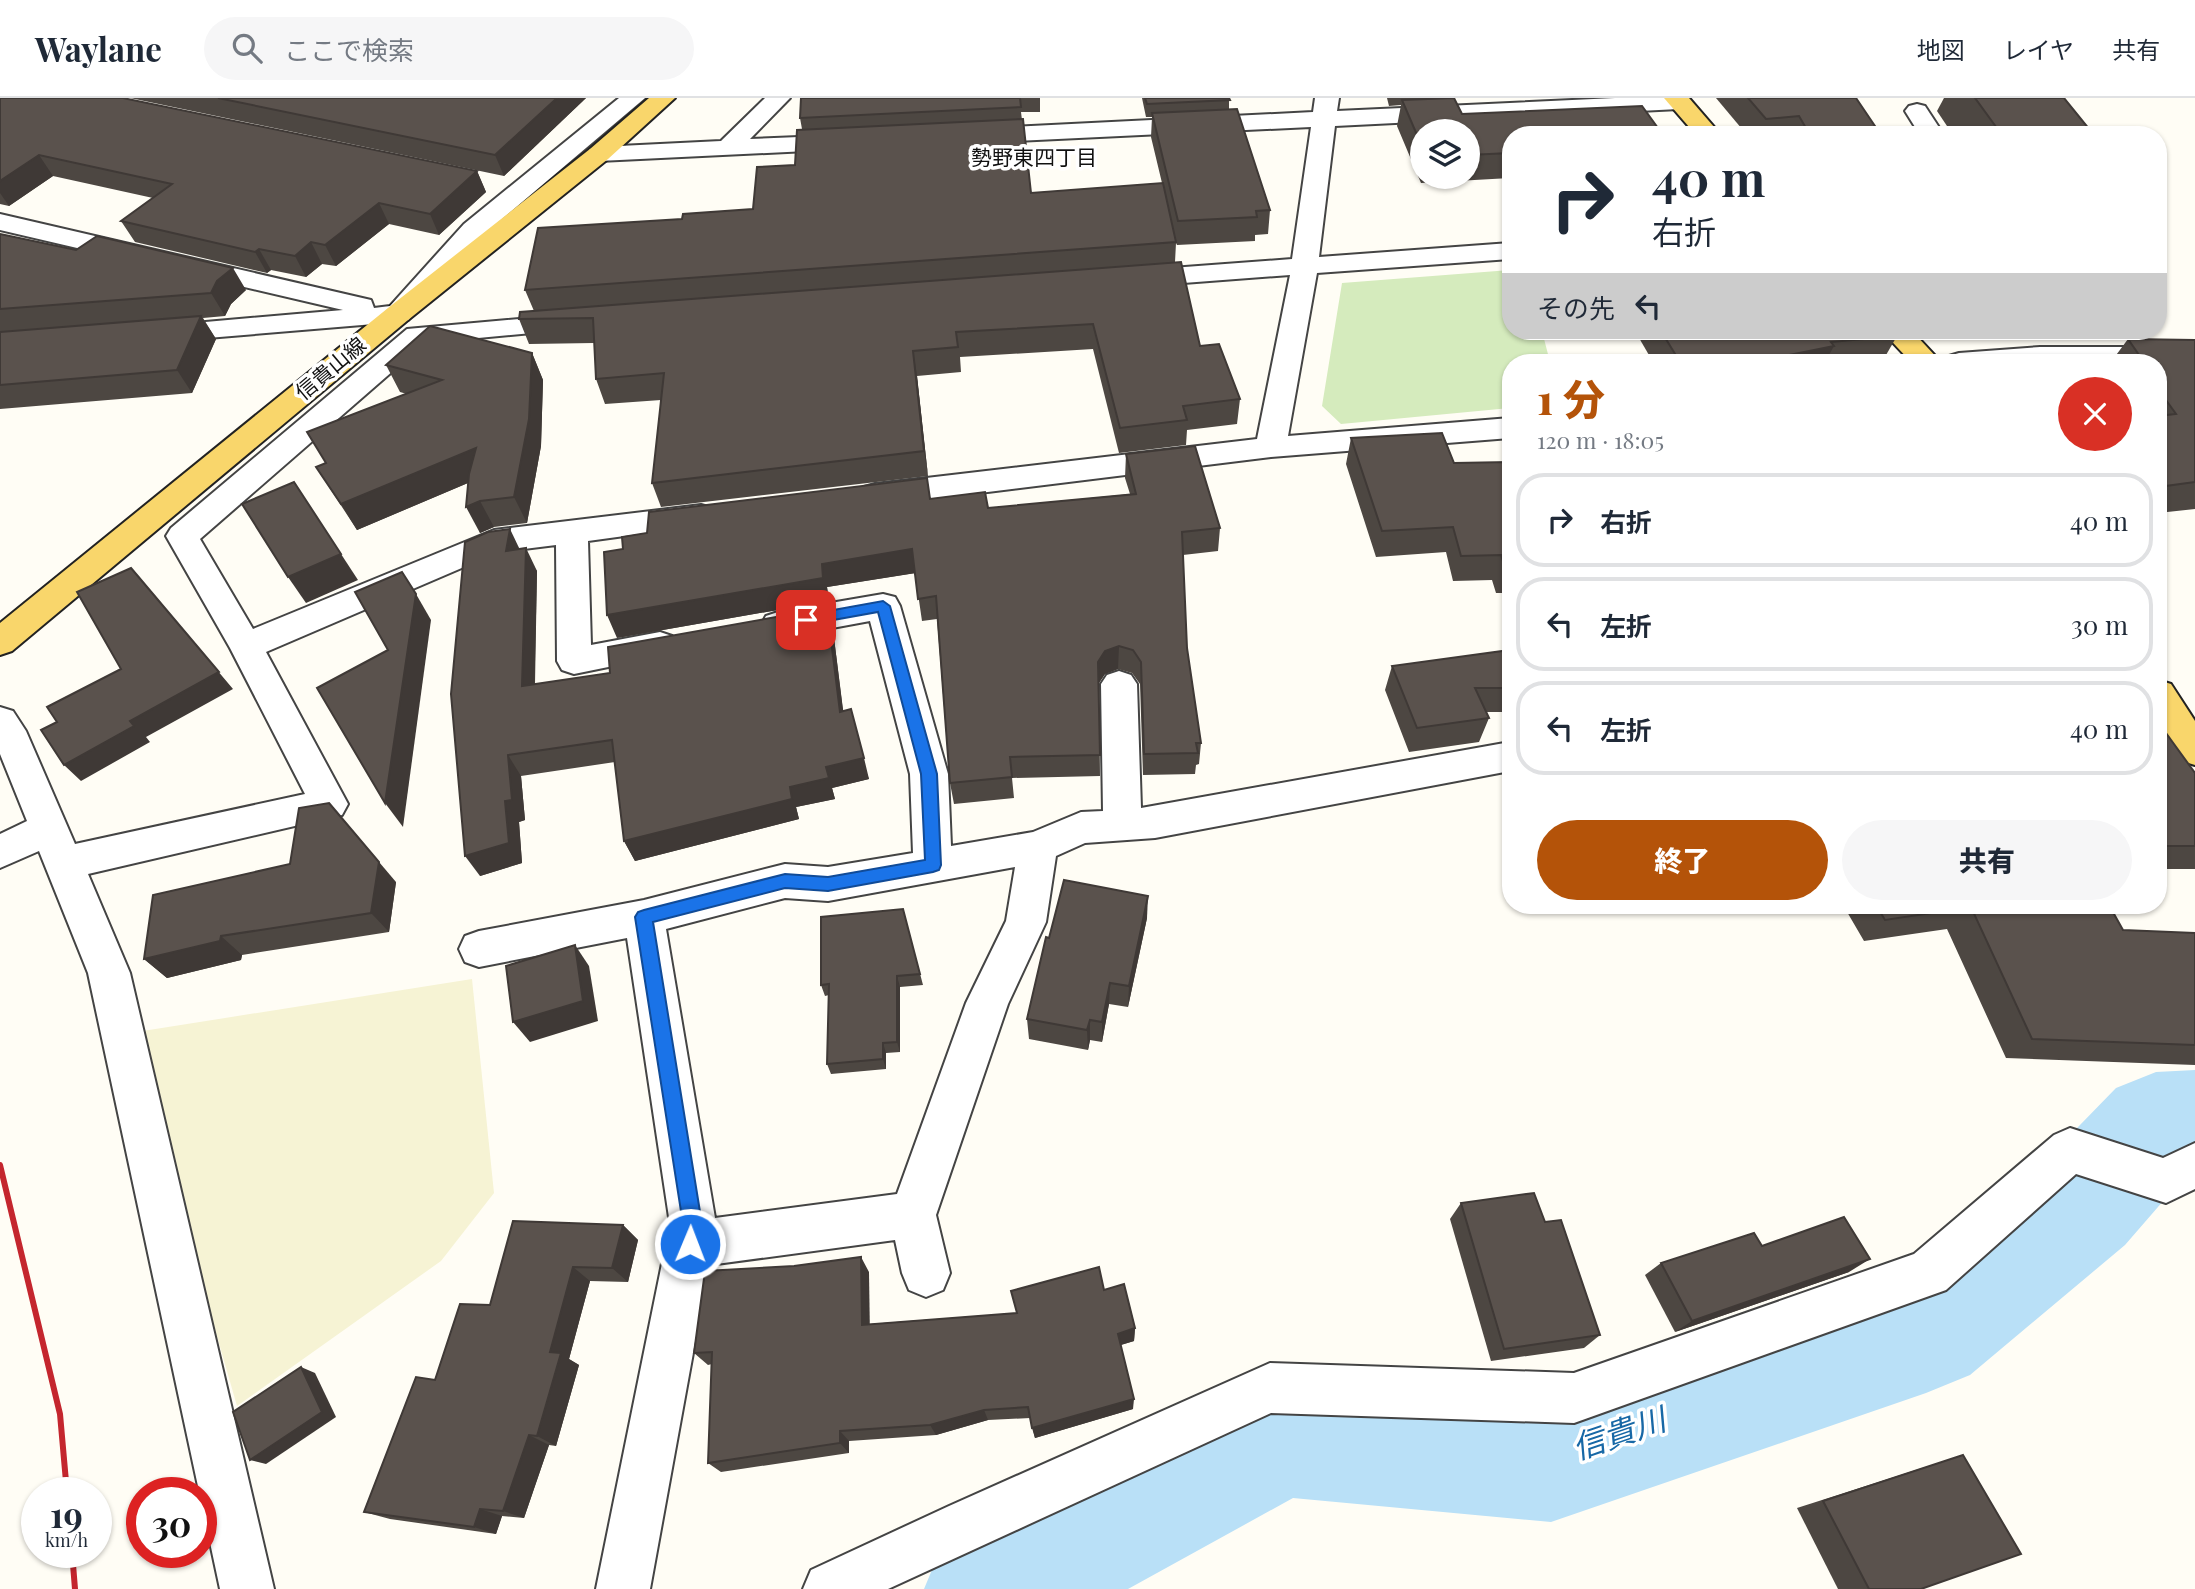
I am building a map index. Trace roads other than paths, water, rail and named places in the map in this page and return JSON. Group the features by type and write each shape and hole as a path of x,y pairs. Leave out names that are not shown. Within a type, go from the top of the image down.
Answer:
{"main road":[{"name":"信貴山線","path":"0,642 398,314 599,154 663,98"},
{"path":"1677,100 1701,126"},
{"path":"1905,340 1919,354"},
{"path":"2167,708 2195,751"}],"street":[{"path":"137,334 398,314 473,230 633,98"},
{"path":"727,149 778,98"},
{"path":"950,137 1326,108 1677,100"},
{"path":"1271,447 1305,265 1326,108"},
{"path":"1917,111 1926,126"},
{"path":"599,154 866,142"},
{"path":"493,183 521,188"},
{"path":"0,222 398,314"},
{"path":"1097,282 1502,252"},
{"path":"0,852 49,849 329,804 246,646 182,536 417,335 597,320"},
{"path":"2167,356 2195,356"},
{"path":"846,498 1271,447 1502,429"},
{"path":"246,646 494,541 723,513"},
{"path":"572,532 574,661 695,639"},
{"path":"749,630 883,606 929,774 933,865"},
{"path":"1119,684 1122,825"},
{"path":"0,721 13,741 49,849 108,973 247,1589"},
{"path":"479,949 644,917 785,881 828,884 1038,847 1081,828 1154,822 1502,758"},
{"path":"926,1273 913,1215 987,1003 1026,922 1038,847"},
{"path":"623,1589 693,1224 644,917"},
{"path":"830,1589 967,1524 1270,1388 1574,1398 1929,1273 2070,1150 2166,1181 2195,1165"},
{"path":"690,1244 913,1215"}],"waterway":[{"name":"信貴川","path":"992,1589 1283,1433 1551,1457 1926,1331 2084,1204 2156,1126 2195,1123"}],"railway":[{"path":"0,1165 60,1414 66,1477"},
{"path":"73,1568 75,1589"}],"district":[{"name":"勢野東四丁目","path":"1034,158"}]}
